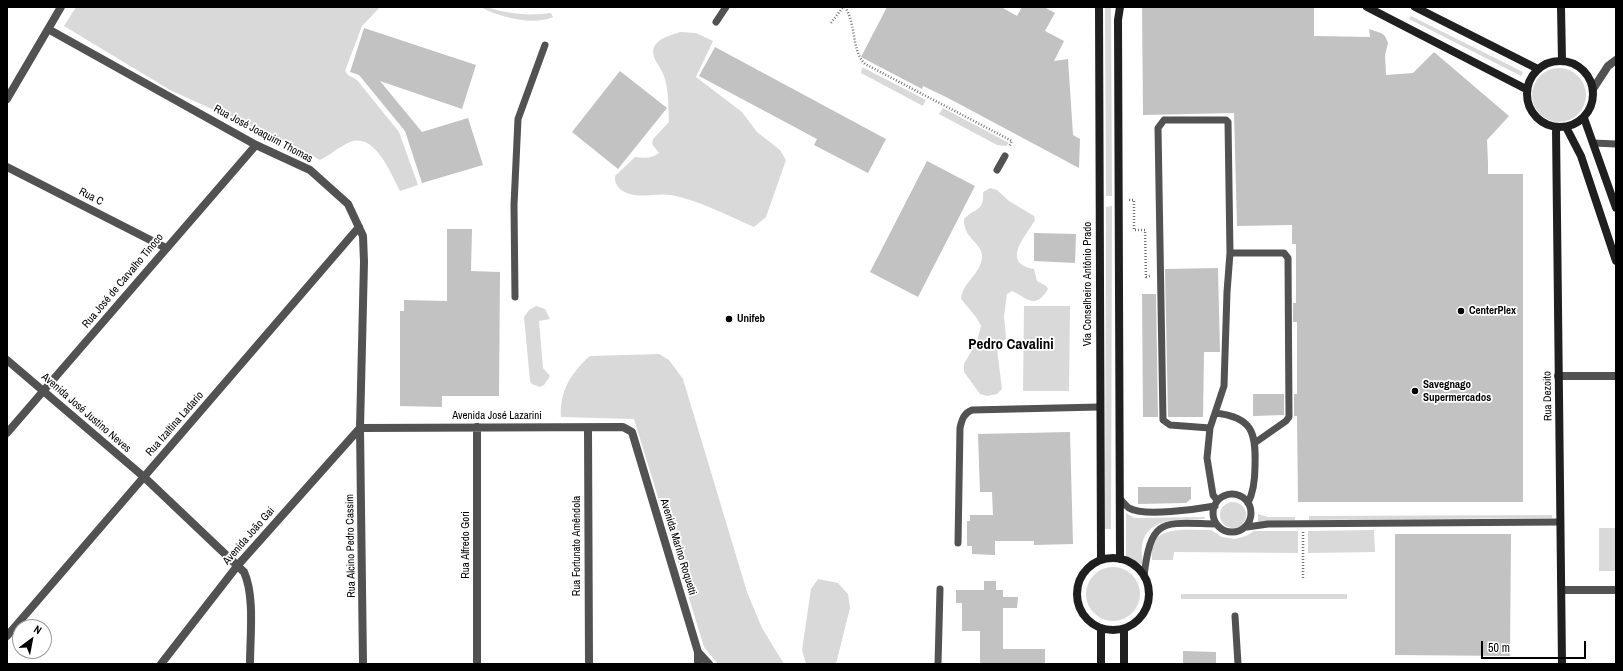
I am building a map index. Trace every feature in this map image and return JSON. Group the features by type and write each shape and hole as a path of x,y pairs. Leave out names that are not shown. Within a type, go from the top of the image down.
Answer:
{"main road":[{"name":"Via Conselheiro Antônio Prado","path":"1099,7 1101,560"},
{"path":"1120,7 1118,20 1120,559"},
{"path":"1367,7 1526,89"},
{"path":"1415,7 1538,69"},
{"path":"1561,7 1562,61"},
{"path":"1562,61 1576,65 1584,72 1593,89 1591,105 1584,118 1576,124 1556,128 1543,124 1533,115 1527,103 1526,89 1530,78 1538,69 1549,62 1562,61"},
{"path":"1584,118 1616,208"},
{"path":"1566,127 1581,156 1616,261"},
{"name":"Rua Dezoito","path":"1556,128 1562,664"},
{"path":"1120,559 1130,562 1144,576 1149,591 1149,602 1145,612 1132,626 1112,631 1091,623 1084,615 1079,605 1077,594 1078,583 1083,574 1091,566 1101,560 1120,559"},
{"path":"1101,628 1101,664"},
{"path":"1124,629 1124,664"}],"street":[{"path":"8,95 61,7"},
{"name":"Rua José Joaquim Thomas","path":"48,29 256,145 310,170 348,204 363,236 364,262 360,428"},
{"path":"1593,89 1608,66 1615,63"},
{"name":"Rua José de Carvalho Tinoco","path":"7,433 256,145"},
{"name":"Rua C","path":"7,167 166,248"},
{"name":"Rua Izaltina Ladario","path":"7,636 359,226"},
{"name":"Avenida José Justino Neves","path":"7,360 144,477 244,572 248,581 249,592 250,664"},
{"path":"1558,376 1616,376"},
{"name":"Rua Alfredo Gori","path":"477,427 477,664"},
{"name":"Avenida José Lazarini","path":"360,428 623,427 632,432"},
{"name":"Avenida João Gai","path":"161,664 238,565 360,428"},
{"name":"Rua Alcino Pedro Cassim","path":"360,428 363,664"},
{"name":"Rua Fortunato Amêndola","path":"588,428 589,664"},
{"name":"Avenida Marino Roquetti","path":"632,432 698,652 709,664"},
{"path":"1562,590 1616,590"},
{"path":"698,652 698,664"}],"lane":[{"path":"716,22 726,7"},
{"path":"515,297 514,205 518,119 545,45"},
{"path":"1210,428 1170,425 1163,420 1158,128 1164,120 1226,120 1228,122 1230,253 1227,292 1224,386 1210,428 1207,458 1213,495 1216,503 1212,515 1216,524 1223,531 1236,533 1247,526 1268,524 1560,522"},
{"path":"1593,143 1616,144"},
{"path":"997,170 1004,156"},
{"path":"1230,253 1284,253 1288,258 1289,417 1286,421 1256,442"},
{"path":"958,543 960,428 962,418 967,412 972,410 1100,407"},
{"path":"1215,413 1240,420 1247,425 1256,442 1255,481 1248,503"},
{"path":"1120,499 1130,508 1142,512 1190,510 1216,503 1225,495 1232,494 1246,499 1248,503 1252,515 1247,526"},
{"path":"1144,576 1149,545 1152,537 1164,526 1172,523 1216,524"},
{"path":"938,664 940,589"},
{"path":"1235,616 1238,664"}],"path":[{"path":"831,23 844,7 852,19 859,58 865,64 1012,141 1004,156"},
{"path":"1118,200 1134,200 1134,230 1145,230"},
{"path":"1303,578 1304,524"}],"shaded area":[{"path":"76,7 380,7 362,26 345,71 348,75 357,80 399,132 418,185 400,191 381,156 367,143 359,141 350,142 320,160 304,151 170,90 64,26"},
{"path":"481,7 517,14 551,13 553,17 536,21 516,19 488,11"},
{"path":"1105,7 1111,7 1112,196 1106,196"},
{"path":"1411,16 1523,72 1521,76 1409,19"},
{"path":"680,32 696,33 713,41 696,77 742,112 757,132 780,150 786,160 766,217 754,227 713,209 671,195 643,196 626,193 620,189 616,183 615,176 635,157 651,157 659,153 652,144 653,139 669,122 668,99 664,76 653,54 653,51 654,47 659,41"},
{"path":"862,68 926,100 923,106 861,73"},
{"path":"1554,68 1564,68 1574,72 1582,80 1586,90 1586,100 1582,110 1574,118 1564,122 1554,122 1544,118 1536,110 1532,100 1532,90 1536,80 1544,72"},
{"path":"943,108 1009,143 1006,146 997,145 939,114"},
{"path":"990,188 997,190 1009,201 1034,216 1035,220 1018,248 1017,255 1019,261 1024,266 1034,269 1037,281 1046,286 1048,289 1043,296 1035,301 1026,299 1012,291 1007,294 1004,316 1006,338 997,349 1002,389 997,394 987,396 980,394 964,372 964,364 977,341 981,326 976,317 961,299 965,287 979,268 982,256 979,247 966,231 964,219 981,206 983,192"},
{"path":"1112,206 1111,529 1105,529 1106,207"},
{"path":"536,306 545,309 550,319 539,321 543,368 550,376 544,385 540,387 532,384 530,381 524,317 529,310"},
{"path":"1024,306 1070,306 1069,391 1023,391"},
{"path":"659,354 669,360 683,379 747,592 762,628 784,664 718,664 704,647 634,419 561,417 564,391 577,369 590,356"},
{"path":"1233,502 1242,506 1246,515 1242,524 1233,528 1224,524 1220,515 1224,506"},
{"path":"1126,513 1134,518 1205,517 1204,519 1176,520 1158,524 1145,536 1142,545 1143,564 1139,564 1126,557"},
{"path":"1258,514 1268,517 1295,517 1295,520 1258,522"},
{"path":"1552,515 1552,518 1309,520 1309,516"},
{"path":"1599,528 1616,528 1616,571 1599,571"},
{"path":"1179,530 1211,530 1222,537 1235,539 1246,536 1254,531 1298,531 1298,553 1174,552 1173,560 1152,560 1153,544 1157,538 1163,534 1170,531"},
{"path":"1374,530 1375,552 1308,553 1308,531"},
{"path":"1108,567 1118,567 1128,571 1136,579 1140,589 1140,599 1136,609 1128,617 1118,621 1108,621 1098,617 1090,609 1086,599 1086,589 1090,579 1098,571"},
{"path":"818,579 838,583 848,594 850,608 836,664 806,664 802,650 811,589"},
{"path":"1181,594 1347,594 1347,599 1181,599"}],"building":[{"path":"887,7 1001,7 1017,16 1022,7 1044,7 1055,13 1045,31 1064,41 1054,61 1068,59 1073,135 1080,139 1079,168 948,98 923,86 922,89 861,57"},
{"path":"1142,7 1314,7 1314,36 1370,37 1369,29 1381,33 1385,36 1388,43 1385,55 1386,75 1413,73 1434,52 1509,116 1487,140 1488,174 1523,174 1523,502 1298,502 1297,416 1294,416 1294,394 1297,394 1297,322 1293,322 1293,303 1296,303 1296,244 1292,244 1292,225 1237,226 1234,113 1143,115"},
{"path":"364,28 476,65 462,109 380,81 422,132 468,118 483,165 422,183 405,131 359,75 350,72"},
{"path":"715,47 886,139 868,173 814,145 817,139 699,76"},
{"path":"620,71 667,108 618,169 572,132"},
{"path":"927,161 975,186 918,297 870,272"},
{"path":"447,229 472,229 471,271 500,272 499,396 442,396 442,407 400,406 400,311 404,311 404,300 447,301"},
{"path":"1034,233 1076,234 1075,263 1034,261"},
{"path":"1218,268 1220,352 1204,352 1203,417 1168,417 1165,269"},
{"path":"1142,294 1156,294 1158,417 1143,417"},
{"path":"1253,394 1284,394 1284,415 1253,416"},
{"path":"1070,432 1073,544 1034,545 1034,541 995,541 995,555 972,554 972,546 967,546 967,521 970,521 970,515 993,515 992,492 980,492 978,434"},
{"path":"1138,487 1191,487 1191,499 1186,503 1138,504"},
{"path":"1395,534 1511,534 1510,656 1395,655"},
{"path":"984,581 996,581 996,590 1003,590 1003,597 1018,597 1017,608 1003,608 1003,649 1045,649 1045,664 980,664 980,631 962,631 962,603 956,603 956,590 984,590"},
{"path":"1183,651 1216,652 1216,664 1183,664"}],"place":[{"name":"CenterPlex","path":"1461,311"},
{"name":"Unifeb","path":"729,319"},
{"name":"Savegnago Supermercados","path":"1415,391"}],"district":[{"name":"Pedro Cavalini","path":"1011,345"}]}
